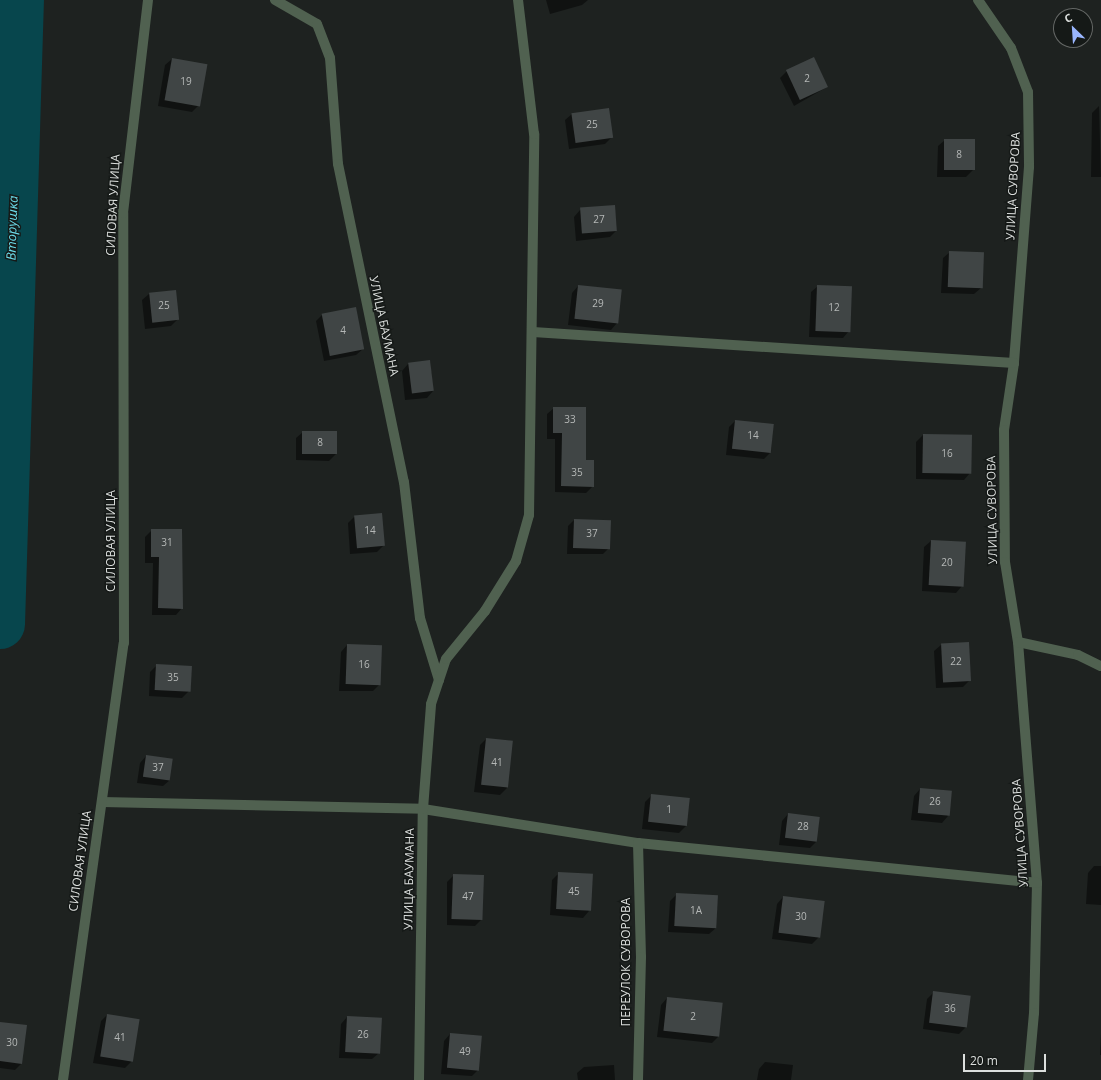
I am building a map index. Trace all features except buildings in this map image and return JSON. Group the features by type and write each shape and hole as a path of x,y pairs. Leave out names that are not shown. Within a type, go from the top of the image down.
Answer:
{"street":[{"name":"СИЛОВАЯ УЛИЦА","path":"63,1080 124,643 123,213 148,0"},
{"name":"УЛИЦА БАУМАНА","path":"275,0 317,24 330,58 338,164 404,482 420,618 439,680"},
{"name":"УЛИЦА БАУМАНА","path":"418,1080 423,809 431,704 446,659 485,611 516,561 529,515 533,332 534,134 518,0"},
{"name":"УЛИЦА СУВОРОВА","path":"978,0 1011,48 1028,92 1029,167 1014,363 1004,430 1005,562 1018,642 1037,883 1034,1013 1028,1080"},
{"path":"533,332 1014,363"},
{"path":"1018,642 1078,654 1101,666"},
{"path":"102,802 423,809 638,843 1037,883"},
{"name":"ПЕРЕУЛОК СУВОРОВА","path":"638,843 641,958 638,1080"}],"waterway":[{"name":"Вторушка","path":"0,624 19,0"}]}
